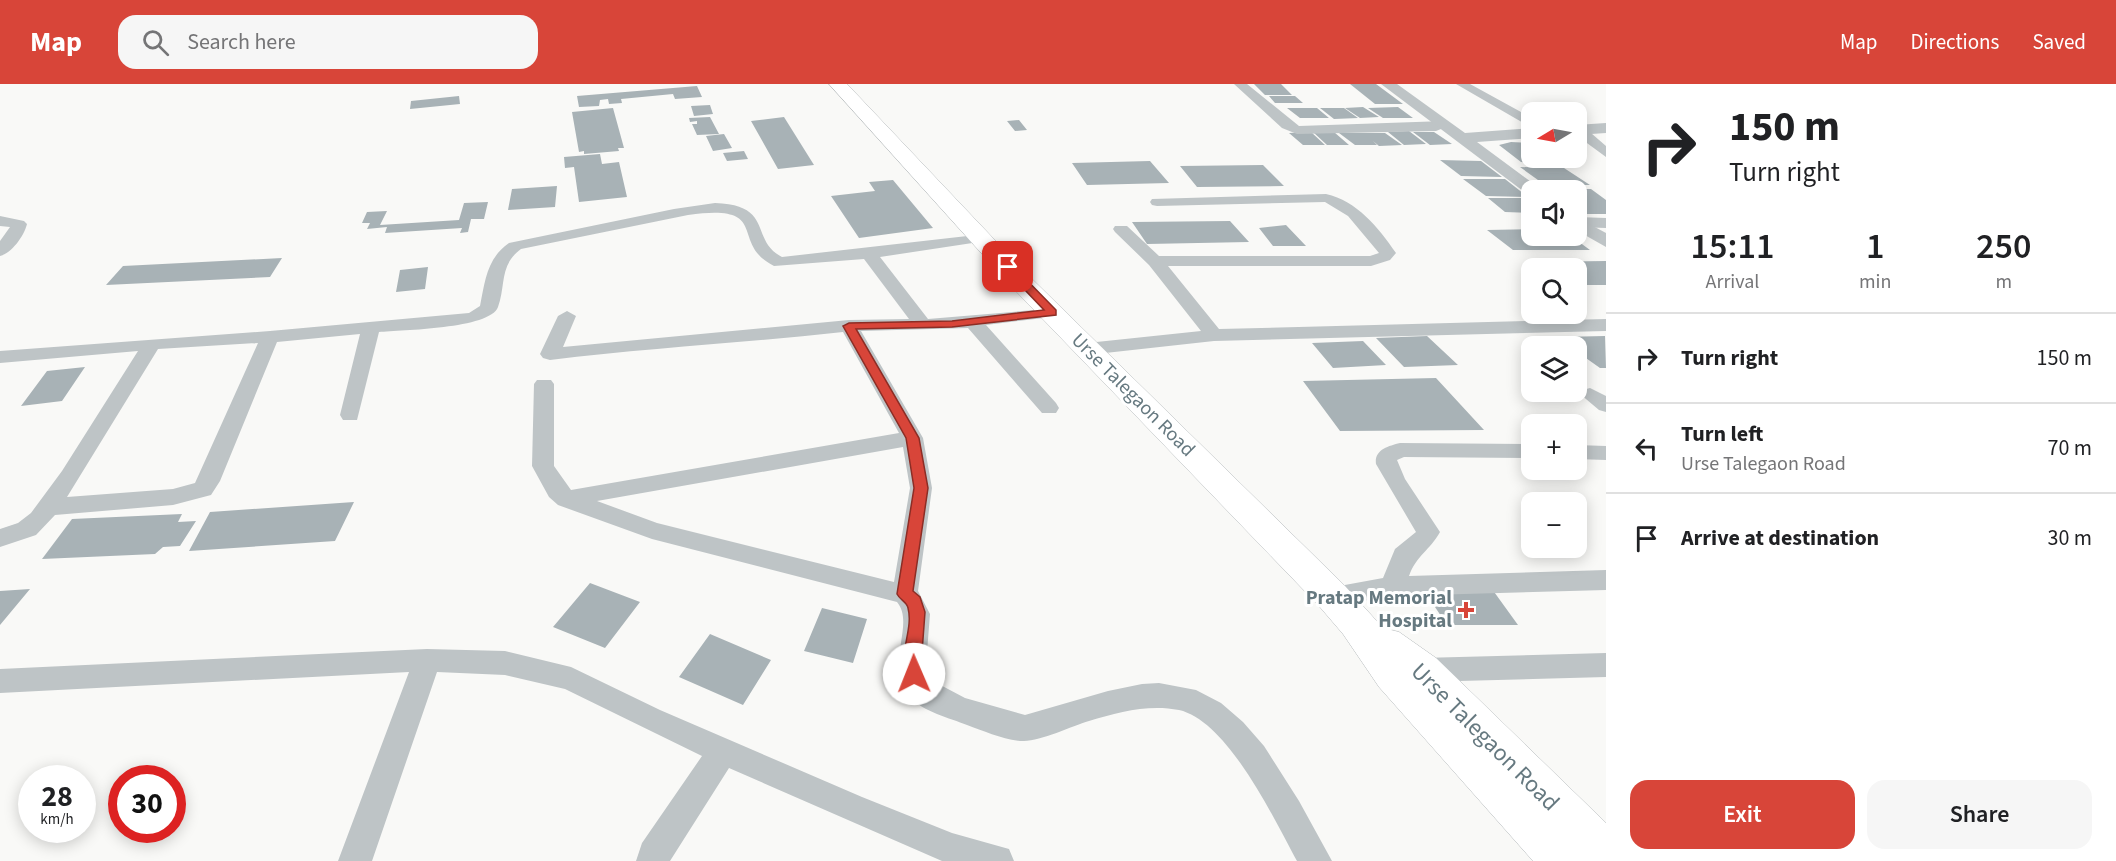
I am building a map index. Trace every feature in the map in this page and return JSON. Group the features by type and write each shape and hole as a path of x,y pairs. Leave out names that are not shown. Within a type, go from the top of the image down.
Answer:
{"highway":[{"name":"Urse Talegaon Road","path":"838,84 890,143 1087,349 1345,609 1421,670 1606,857"},
{"name":"Urse Talegaon Road","path":"1345,609 1394,675 1565,861"}],"street":[{"path":"1240,84 1287,125 1297,130 1445,125"},
{"path":"1383,84 1409,102"},
{"path":"1388,84 1521,181"},
{"path":"1462,84 1485,100 1521,118"},
{"path":"1587,129 1606,128"},
{"path":"1463,138 1521,134"},
{"path":"1587,137 1606,153"},
{"path":"1155,261 1371,261 1384,258 1388,252 1347,206 1326,198 1157,202"},
{"path":"0,357 270,337 451,321 481,315 489,308 497,263 501,255 514,246 680,213 715,209 740,210 746,216 769,256 780,262 869,254 980,237"},
{"path":"0,221 19,224 17,232 0,251"},
{"path":"1587,222 1606,223"},
{"path":"1121,229 1155,261 1214,335"},
{"path":"1587,229 1606,241"},
{"path":"869,254 923,325"},
{"path":"567,316 550,354 627,345 720,340 849,326 974,322 1052,312"},
{"path":"974,322 1049,408"},
{"path":"1087,349 1214,335 1606,325"},
{"path":"849,326 912,438 921,488 905,594"},
{"path":"350,415 371,327"},
{"path":"47,507 173,497 203,489 209,481 270,337"},
{"path":"0,538 27,529 47,507 70,476 152,344"},
{"path":"544,384 543,466 556,491 566,499 652,530 802,570 905,594 915,601 917,612 912,654 914,674 921,688 942,702 1008,725 1025,728 1133,698 1161,695 1185,699 1208,708 1230,727 1257,763 1316,861"},
{"path":"566,499 912,438"},
{"path":"1393,586 1404,555 1423,541 1428,532 1407,495 1391,477 1385,465 1386,457 1400,450 1521,451"},
{"path":"1587,452 1606,453"},
{"path":"1345,609 1393,586 1606,580"},
{"path":"355,861 426,660"},
{"path":"0,681 426,660 505,663 571,679 723,750 952,849 997,861"},
{"path":"1421,670 1606,665"},
{"path":"653,861 654,855 723,750"}],"building":[{"path":"1254,84 1281,84 1292,95 1265,95"},
{"path":"1350,84 1376,84 1403,104 1375,104"},
{"path":"697,86 702,97 675,99 673,94 621,99 622,103 609,104 608,99 600,100 599,106 579,107 577,96"},
{"path":"459,96 460,104 410,109 411,101"},
{"path":"1269,96 1295,96 1303,103 1275,103"},
{"path":"710,105 713,114 694,116 691,106"},
{"path":"1363,107 1379,117 1360,118 1345,108"},
{"path":"1398,107 1413,118 1383,118 1368,108"},
{"path":"613,108 624,148 618,148 619,151 584,154 584,151 579,152 572,112"},
{"path":"1287,108 1317,108 1329,118 1300,118"},
{"path":"1320,108 1344,108 1358,118 1334,119"},
{"path":"710,117 719,134 697,135 692,124 697,124 697,121 690,122 689,118"},
{"path":"784,117 814,165 778,169 751,121"},
{"path":"1019,120 1027,130 1015,131 1007,121"},
{"path":"1409,131 1426,144 1404,145 1388,132"},
{"path":"1311,132 1325,145 1303,145 1289,133"},
{"path":"1313,132 1334,132 1349,145 1327,145"},
{"path":"1413,132 1434,132 1452,144 1430,145"},
{"path":"1339,133 1385,133 1402,145 1379,146 1373,141 1377,145 1355,145"},
{"path":"724,134 732,148 713,151 706,136"},
{"path":"1521,142 1521,162 1499,145"},
{"path":"744,151 748,159 727,161 723,153"},
{"path":"600,154 602,164 619,162 627,197 579,202 574,167 565,168 564,157"},
{"path":"1440,160 1481,161 1502,177 1461,176"},
{"path":"1150,161 1169,183 1087,185 1072,163"},
{"path":"1263,165 1284,186 1197,187 1180,166"},
{"path":"1521,168 1564,168 1582,180 1538,180"},
{"path":"1463,179 1505,179 1521,192 1521,197 1486,196"},
{"path":"893,180 933,228 859,238 831,196 875,191 869,182"},
{"path":"557,186 555,207 508,210 512,189"},
{"path":"1587,189 1591,189 1606,200 1606,214 1587,214"},
{"path":"1488,198 1521,198 1521,213 1505,212"},
{"path":"488,202 484,219 471,219 468,232 460,233 462,228 385,233 387,227 367,229 370,223 362,223 367,212 387,211 380,225 459,220 464,203"},
{"path":"1230,221 1249,242 1147,244 1132,222"},
{"path":"1286,225 1306,246 1273,246 1259,228"},
{"path":"1521,229 1521,246 1585,246 1590,250 1513,250 1487,230"},
{"path":"282,258 270,277 106,285 123,266"},
{"path":"1587,261 1606,261 1606,285 1587,285"},
{"path":"428,267 425,289 396,292 400,270"},
{"path":"1427,336 1458,365 1404,367 1376,338"},
{"path":"1587,336 1605,336 1606,368 1600,368 1587,359"},
{"path":"1363,341 1386,365 1333,368 1312,343"},
{"path":"85,367 62,401 21,406 47,371"},
{"path":"1436,378 1484,430 1340,431 1303,381"},
{"path":"354,502 335,541 189,551 210,512"},
{"path":"182,514 178,522 196,521 180,546 163,547 155,554 42,559 72,519"},
{"path":"590,583 640,602 605,648 553,627"},
{"path":"30,589 0,625 0,591"},
{"path":"1423,589 1492,589 1518,625 1447,625"},
{"path":"822,608 867,619 853,663 804,651"},
{"path":"710,634 771,660 743,705 679,677"}],"place":[{"name":"Pratap Memorial Hospital","path":"1466,610"}],"route":[{"path":"914,674 912,654 917,612 915,601 905,594 921,488 912,438 849,326 952,324 1052,312 1008,267"}]}
